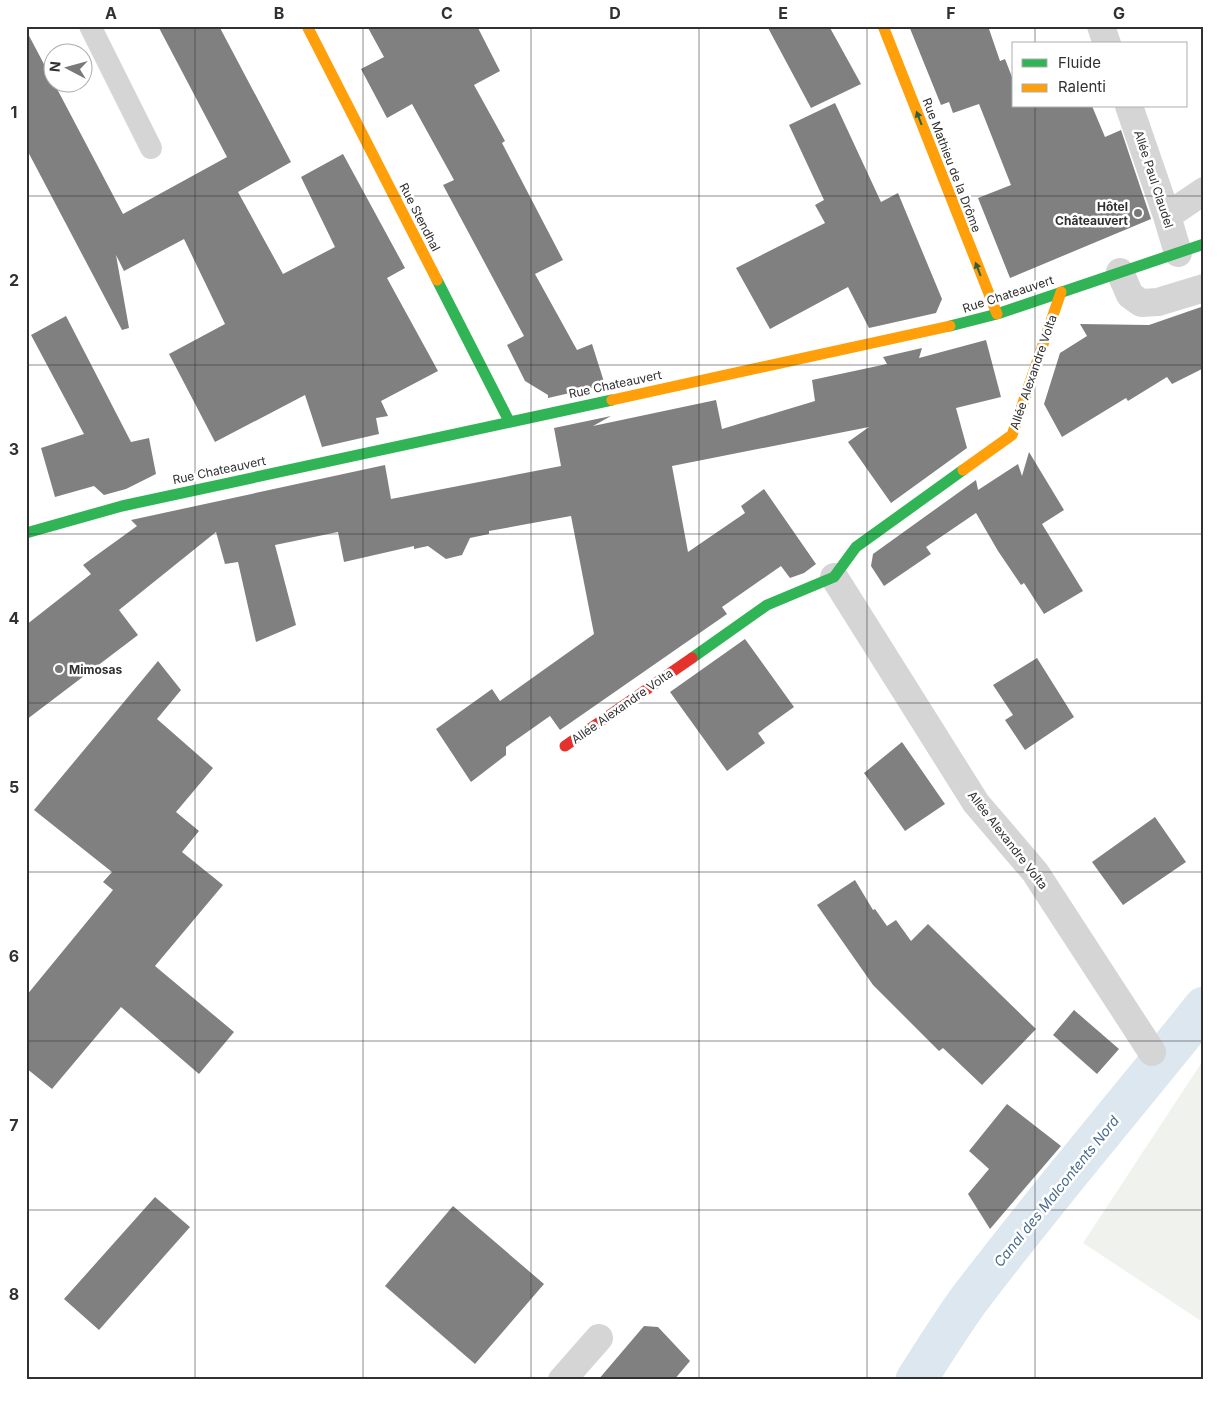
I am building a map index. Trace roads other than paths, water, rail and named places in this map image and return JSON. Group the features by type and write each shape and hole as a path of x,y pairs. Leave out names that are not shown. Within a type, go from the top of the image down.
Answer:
{"street":[{"name":"Rue Stendhal","path":"307,26 509,421"},
{"name":"Rue Mathieu de la Drôme","path":"883,26 997,314"},
{"path":"1101,26 1106,42"},
{"name":"Allée Paul Claudel","path":"1130,108 1178,253"},
{"path":"1167,216 1204,191"},
{"name":"Rue Chateauvert","path":"26,533 122,506 966,323 1204,244"},
{"path":"1120,272 1130,295 1141,304 1158,302 1204,288"},
{"name":"Allée Alexandre Volta","path":"565,746 767,606 834,577 856,547 1012,435 1061,292"},
{"name":"Allée Alexandre Volta","path":"834,577 976,803 1035,872 1152,1052"},
{"path":"562,1380 599,1338"}],"lane":[{"path":"90,26 151,148"}],"waterway":[{"name":"Canal des Malcontents Nord","path":"916,1380 961,1310 997,1263 1204,1007"}],"place":[{"name":"Hôtel Châteauvert","path":"1138,213"},
{"name":"Mimosas","path":"59,669"}]}
